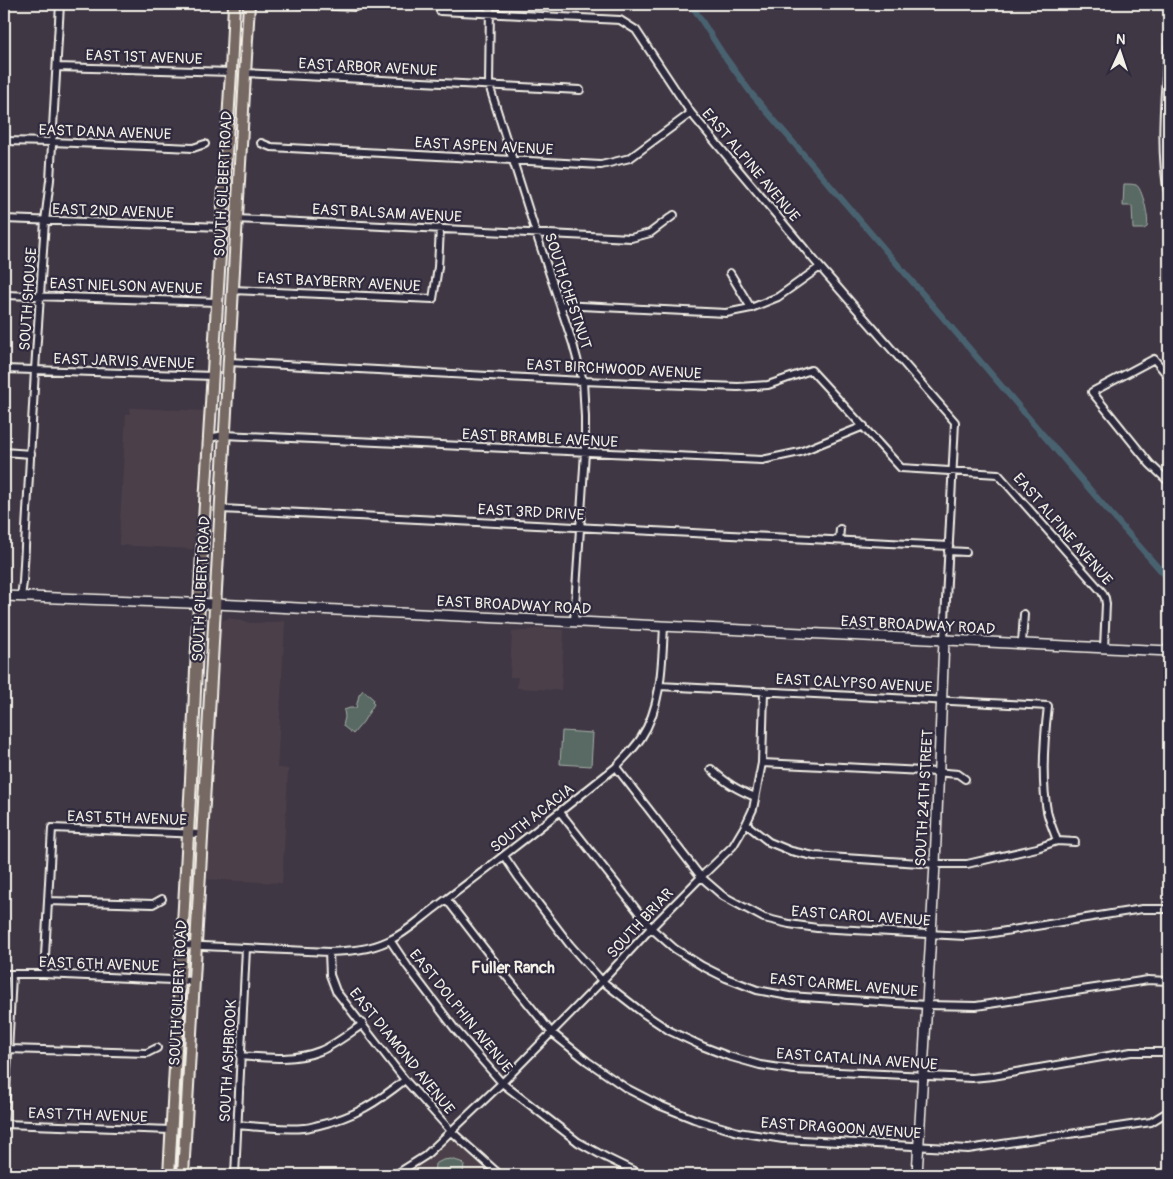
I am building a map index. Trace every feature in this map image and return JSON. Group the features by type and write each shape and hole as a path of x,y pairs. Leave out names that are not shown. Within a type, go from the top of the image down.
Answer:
{"main road":[{"name":"SOUTH GILBERT ROAD","path":"169,1175 199,603 234,4"},
{"name":"SOUTH GILBERT ROAD","path":"183,1175 249,4"},
{"name":"EAST BROADWAY ROAD","path":"4,596 199,603 1169,651"},
{"name":"SOUTH 24TH STREET","path":"917,1175 944,640"},
{"path":"194,711 199,722 199,755 202,760 206,761"},
{"path":"191,778 198,782 203,808"}],"street":[{"name":"SOUTH SHOUSE","path":"21,597 24,582 35,370 50,180 60,4"},
{"path":"295,4 355,7"},
{"name":"SOUTH CHESTNUT","path":"490,4 489,85 573,344 583,381 585,452 574,621"},
{"name":"EAST ALPINE AVENUE","path":"440,11 620,20 636,30 691,113 820,267 955,422"},
{"path":"1169,32 1163,151 1169,198"},
{"name":"EAST 1ST AVENUE","path":"57,67 231,72"},
{"name":"EAST ARBOR AVENUE","path":"245,73 580,90"},
{"name":"EAST ASPEN AVENUE","path":"261,143 271,147 601,164 630,158 691,113"},
{"name":"EAST DANA AVENUE","path":"4,141 193,148 205,144"},
{"name":"EAST BALSAM AVENUE","path":"236,219 632,238 650,233 674,215"},
{"name":"EAST 2ND AVENUE","path":"4,219 222,227"},
{"name":"EAST BAYBERRY AVENUE","path":"232,290 433,299 438,267 440,228"},
{"path":"560,306 726,314 751,308 778,297 820,267"},
{"path":"730,273 751,308"},
{"name":"EAST NIELSON AVENUE","path":"4,295 217,302"},
{"path":"1169,377 1154,359 1092,392 1150,464 1169,482"},
{"name":"EAST BIRCHWOOD AVENUE","path":"228,362 738,388 768,385 811,370 901,468 953,472"},
{"name":"EAST JARVIS AVENUE","path":"4,369 213,376"},
{"name":"SOUTH 24TH STREET","path":"944,640 955,422"},
{"name":"EAST BRAMBLE AVENUE","path":"209,438 224,435 762,460 800,452 864,426"},
{"path":"4,452 31,454"},
{"name":"EAST ALPINE AVENUE","path":"953,472 998,474 1102,592 1106,604 1104,648"},
{"name":"EAST 3RD DRIVE","path":"221,509 839,540 949,548 966,552"},
{"path":"839,540 840,529"},
{"path":"1022,643 1024,614"},
{"name":"SOUTH ACACIA","path":"181,945 329,952 351,951 378,945 405,932 616,767 641,738 656,702 662,667 664,626"},
{"name":"EAST CALYPSO AVENUE","path":"659,686 1048,706 1045,734 1044,786 1048,811 1057,840"},
{"name":"SOUTH BRIAR","path":"396,1175 425,1156 502,1083 733,846 746,824 756,797 762,763 764,692"},
{"path":"762,763 938,772 958,774 965,779"},
{"name":"EAST CAROL AVENUE","path":"616,767 701,877 723,896 764,918 817,928 965,936 1142,909 1169,909"},
{"path":"711,769 724,782 756,797"},
{"name":"EAST CARMEL AVENUE","path":"560,812 651,928 675,949 702,966 726,978 758,990 789,996 927,1005 976,1006 1148,980 1169,981"},
{"path":"746,824 769,842 791,851 814,856 934,864 967,864 1037,848 1057,840 1075,842"},
{"name":"EAST 5TH AVENUE","path":"48,901 52,828 202,834"},
{"name":"EAST CATALINA AVENUE","path":"504,856 570,944 602,981 670,1031 728,1056 760,1065 794,1070 972,1078 994,1076 1131,1052 1169,1052"},
{"path":"44,974 48,901 153,904 162,899"},
{"name":"EAST DRAGOON AVENUE","path":"447,900 551,1032 587,1061 626,1088 694,1120 738,1132 783,1139 968,1149 1151,1122 1169,1111"},
{"name":"EAST DOLPHIN AVENUE","path":"390,940 455,1029 502,1083 578,1142 642,1175"},
{"name":"SOUTH ASHBROOK","path":"234,1175 246,948"},
{"name":"EAST DIAMOND AVENUE","path":"329,952 330,975 336,991 405,1080 451,1131 500,1175"},
{"name":"EAST 6TH AVENUE","path":"4,974 193,980"},
{"path":"4,1129 12,974"},
{"path":"240,1056 283,1058 304,1056 322,1051 363,1024"},
{"path":"8,1049 146,1053 157,1048"},
{"path":"238,1125 305,1128 334,1122 378,1101 405,1080"},
{"name":"EAST 7TH AVENUE","path":"4,1124 171,1130"}],"shaded area":[{"path":"130,408 206,411 193,549 119,545 126,414 130,414"},
{"path":"229,618 250,623 285,621 277,768 288,769 282,883 204,879 221,627 222,621"},
{"path":"539,628 564,630 561,690 517,688 518,677 510,677 512,632"},
{"path":"451,1131 500,1175 395,1175"}],"green space":[{"path":"1124,184 1136,185 1141,192 1148,224 1144,229 1133,229 1132,206 1123,206"},
{"path":"363,690 373,699 372,702 374,704 353,734 343,726 344,710 356,708 359,695"},
{"path":"562,731 593,733 591,766 560,764"},
{"path":"451,1159 464,1165 463,1175 434,1175 435,1164"}],"waterway":[{"path":"691,4 751,93 1104,506 1169,578"}],"district":[{"name":"Fuller Ranch","path":"513,967"}]}
